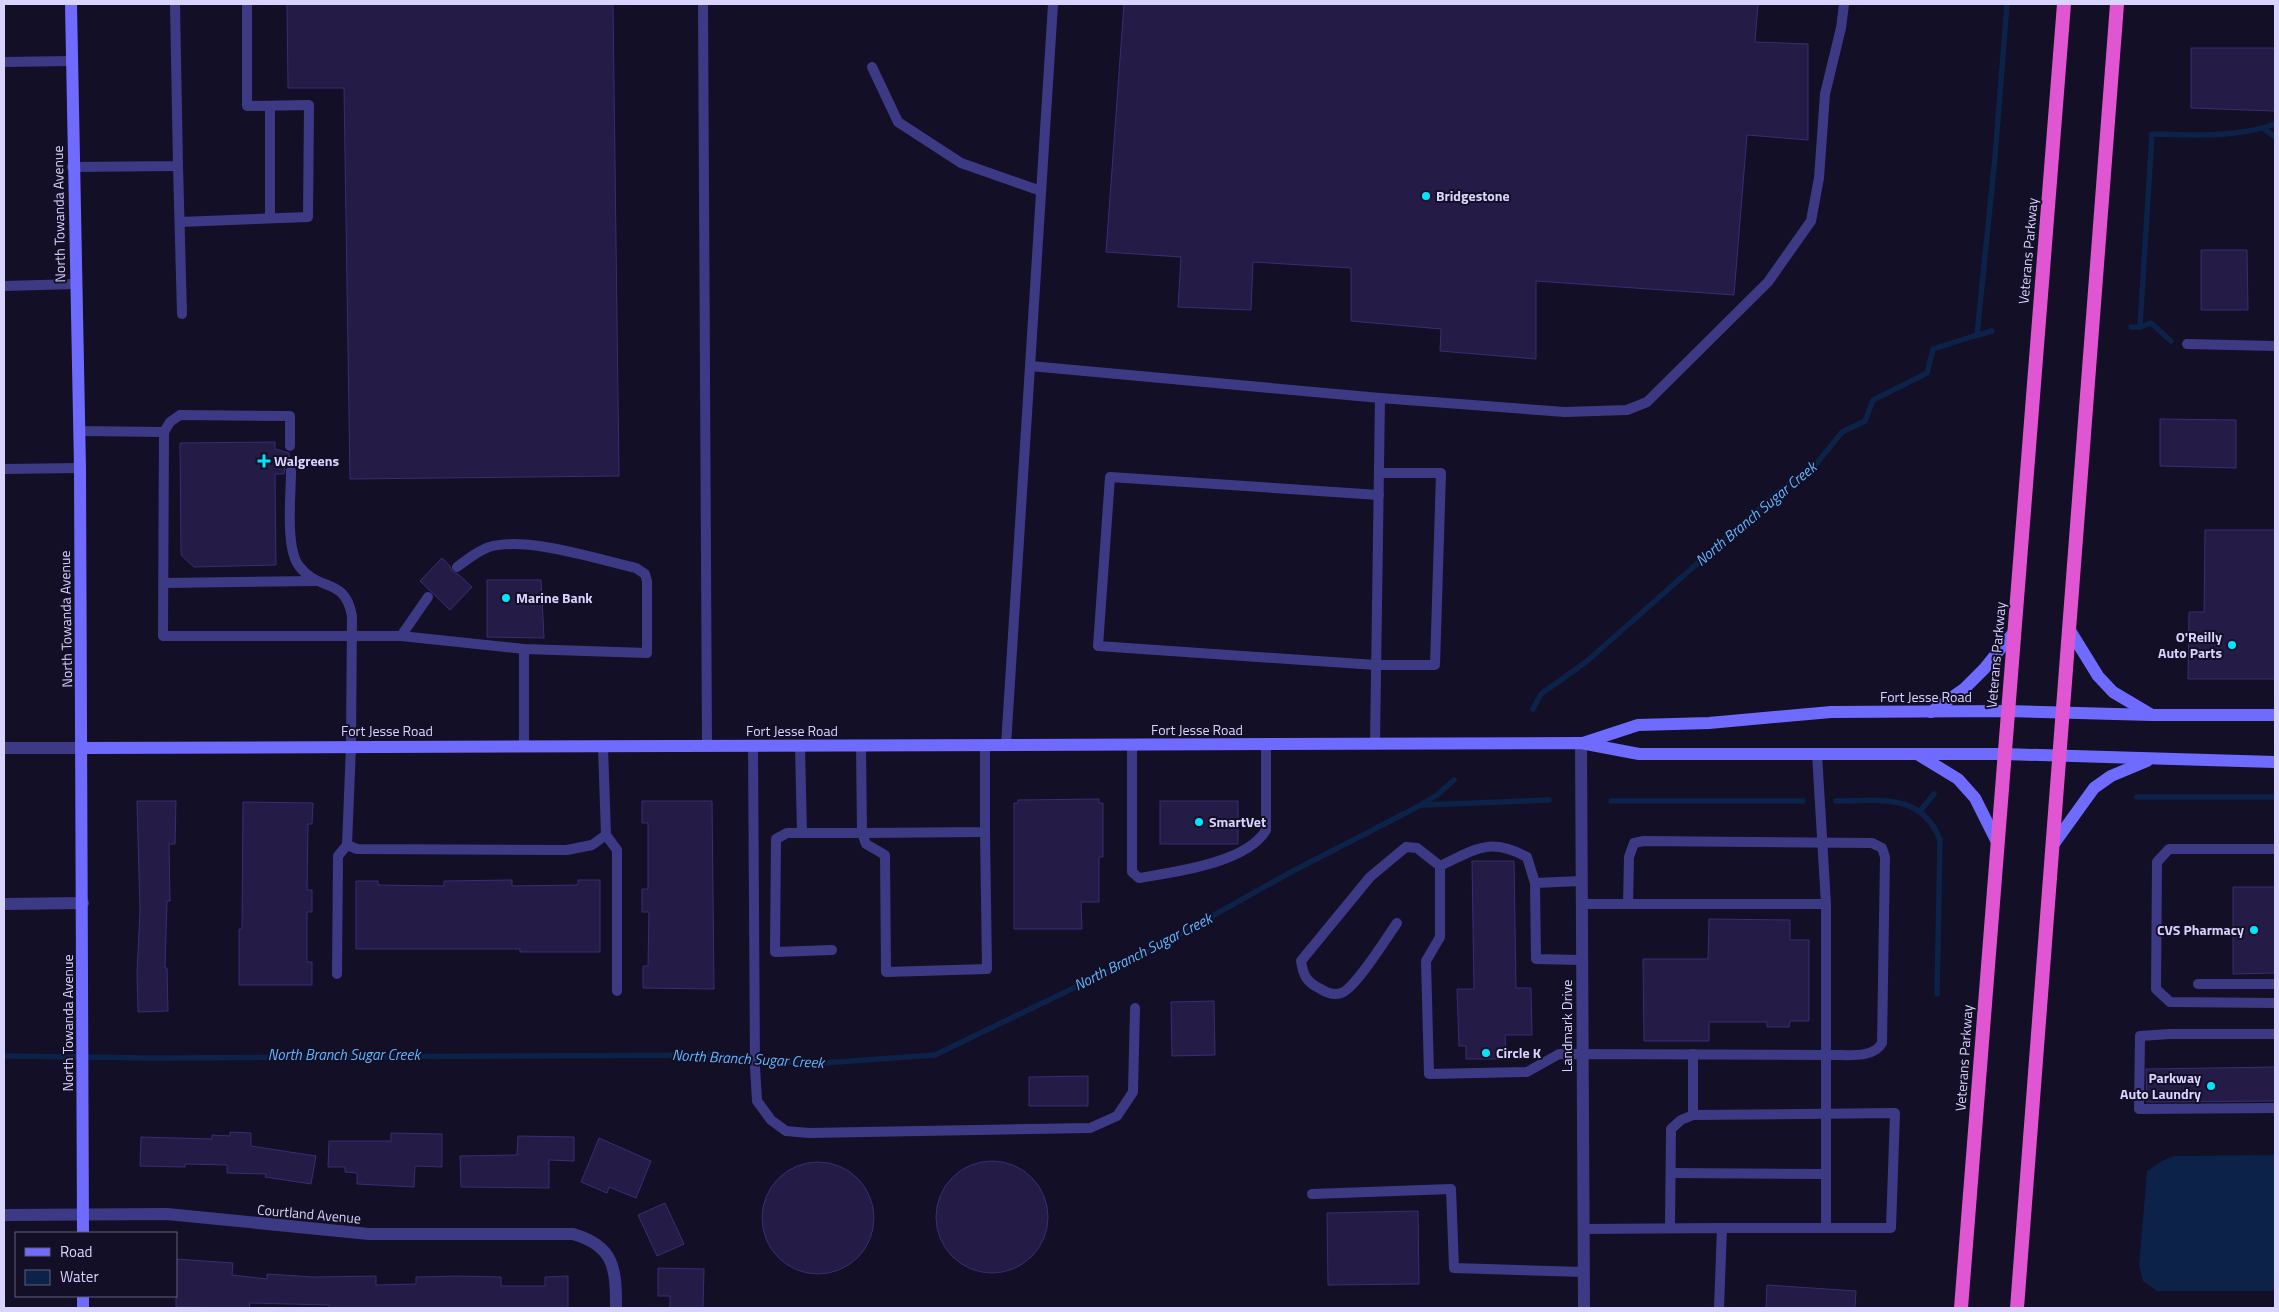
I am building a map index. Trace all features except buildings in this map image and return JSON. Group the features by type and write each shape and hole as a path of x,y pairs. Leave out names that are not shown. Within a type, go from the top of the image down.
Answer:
{"highway":[{"name":"Veterans Parkway","path":"1961,1308 2064,4"},
{"path":"2017,1308 2117,4"}],"main road":[{"name":"North Towanda Avenue","path":"71,4 72,167 80,468 83,1232"},
{"path":"2070,629 2098,676 2108,687 2152,715"},
{"path":"1932,712 1964,689 1984,669 2014,632"},
{"name":"Fort Jesse Road","path":"1580,744 1638,725 1709,723 1831,712 2275,715"},
{"name":"Fort Jesse Road","path":"82,748 1580,744 1639,754 2004,754 2150,760 2275,762"},
{"path":"1917,754 1958,779 1975,798 1997,842"},
{"path":"2053,845 2094,788 2111,776 2150,760"}],"street":[{"name":"Landmark Drive","path":"1580,744 1584,1308"},
{"name":"Fort Jesse Road","path":"4,748 82,748"},
{"path":"4,904 83,903"},
{"name":"Courtland Avenue","path":"4,1214 167,1214 368,1234 572,1234 589,1239 606,1253 612,1262 616,1279 616,1308"}],"lane":[{"path":"175,4 182,314"},
{"path":"180,222 308,217 309,105 248,106 247,4"},
{"path":"703,4 707,746"},
{"path":"1006,746 1053,4"},
{"path":"1030,366 1380,398 1565,412 1627,410 1646,402 1768,282 1811,221 1819,178 1825,94 1841,28 1844,4"},
{"path":"4,62 71,61"},
{"path":"872,67 898,122 961,163 1041,191"},
{"path":"270,106 270,217"},
{"path":"72,167 178,166"},
{"path":"4,286 76,284"},
{"path":"2187,344 2275,346"},
{"path":"1375,744 1380,398"},
{"path":"290,446 290,416 180,414 170,422 164,432 163,636 401,636 524,648 647,653 647,581 644,574 636,568 517,543 489,547 478,552 457,567"},
{"path":"79,431 164,432"},
{"path":"4,469 80,468"},
{"path":"291,471 292,551 299,566 316,581 342,592 349,601 352,637 351,746 347,845 338,856 337,974"},
{"path":"1379,473 1441,473 1435,666 1098,646 1110,478 1379,495"},
{"path":"164,583 316,581"},
{"path":"401,636 428,597"},
{"path":"524,648 524,747"},
{"path":"1132,745 1132,872 1139,878 1209,865 1256,844 1262,838 1266,830 1266,744"},
{"path":"753,746 755,1067 757,1101 771,1120 786,1130 809,1133 1090,1128 1117,1116 1134,1092 1135,1008"},
{"path":"800,746 802,833"},
{"path":"861,746 862,833 866,844 885,855 886,972 986,969 985,746"},
{"path":"603,747 606,834 617,850 617,991"},
{"path":"1817,754 1826,904 1826,1228"},
{"path":"832,950 775,952 776,839 788,833 985,832"},
{"path":"347,845 357,849 567,850 592,845 606,834"},
{"path":"1440,866 1440,937 1426,961 1429,1074 1528,1072 1559,1054 1870,1054 1878,1050 1882,1043 1885,857 1882,848 1872,843 1677,840 1634,843 1629,857 1628,904"},
{"path":"1397,923 1352,985 1341,993 1328,993 1312,985 1303,976 1301,961 1370,877 1406,847 1417,848 1440,866"},
{"path":"1440,866 1482,847 1508,847 1527,857 1535,883 1536,959 1582,960"},
{"path":"2275,849 2169,849 2157,862 2156,989 2170,1002 2275,1003"},
{"path":"1535,883 1581,881"},
{"path":"1581,904 1826,904"},
{"path":"2198,984 2275,984"},
{"path":"2275,1034 2170,1034 2140,1036 2140,1109 2275,1108"},
{"path":"1693,1054 1693,1115"},
{"path":"1583,1229 1891,1228 1895,1113 1693,1115 1681,1120 1671,1129 1670,1228"},
{"path":"1671,1173 1826,1174"},
{"path":"1312,1194 1451,1189 1454,1268 1584,1272"},
{"path":"1719,1308 1722,1228"}],"water":[{"path":"2275,1155 2275,1291 2157,1291 2143,1281 2139,1266 2147,1171 2174,1156"}],"waterway":[{"name":"North Branch Sugar Creek","path":"1533,709 1541,694 1586,662 1777,493 1817,463 1842,432 1865,421 1873,400 1927,373 1933,349 1977,335 1995,157 2007,4"},
{"path":"2131,327 2140,327 2152,134 2230,134 2275,124"},
{"path":"2263,128 2275,137"},
{"path":"2140,327 2151,323 2171,341"},
{"path":"1975,336 1992,331"},
{"name":"North Branch Sugar Creek","path":"4,1056 152,1058 719,1055 809,1064 935,1055 1146,953 1291,872 1421,805 1437,795 1454,780"},
{"path":"1920,811 1934,794"},
{"path":"2137,797 2275,797"},
{"path":"1423,805 1549,800"},
{"path":"1836,801 1867,800 1897,802 1922,814 1932,825 1940,840 1937,994"},
{"path":"1611,801 1803,801"}],"place":[{"name":"Bridgestone","path":"1426,196"},
{"name":"Walgreens","path":"264,461"},
{"name":"Marine Bank","path":"506,598"},
{"name":"O'Reilly Auto Parts","path":"2232,645"},
{"name":"SmartVet","path":"1199,822"},
{"name":"CVS Pharmacy","path":"2254,930"},
{"name":"Circle K","path":"1486,1053"},
{"name":"Parkway Auto Laundry","path":"2211,1086"}]}
